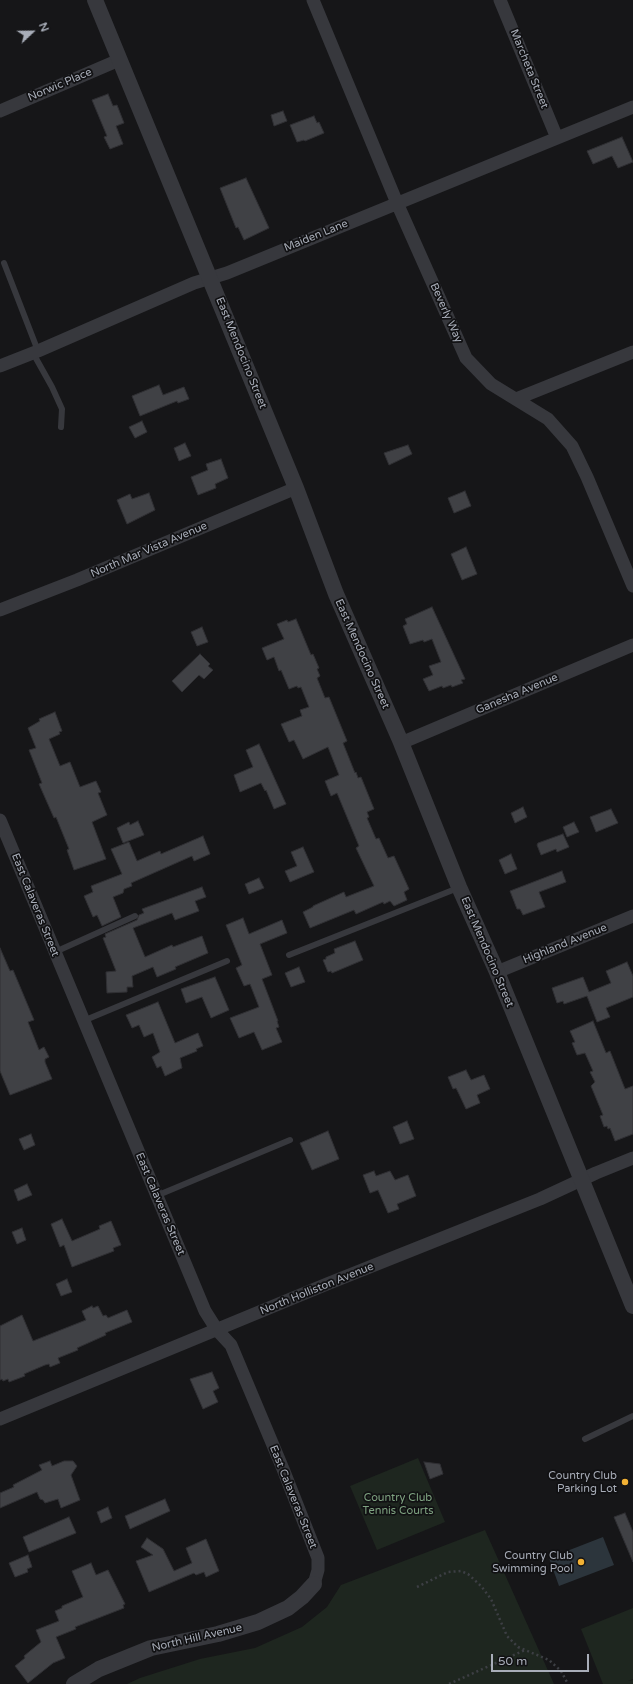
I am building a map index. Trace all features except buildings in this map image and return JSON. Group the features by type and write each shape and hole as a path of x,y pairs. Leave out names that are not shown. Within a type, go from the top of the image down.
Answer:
{"street":[{"name":"East Mendocino Street","path":"95,0 296,488 336,594 401,743 459,887 497,972 633,1306"},
{"name":"Beverly Way","path":"313,0 397,203 466,358 491,384 548,419 572,446 588,477 633,586"},
{"name":"Marcheta Street","path":"500,0 557,138"},
{"name":"Norwic Place","path":"0,111 119,60"},
{"name":"Maiden Lane","path":"0,366 36,352 194,283 210,280 633,107"},
{"path":"516,399 633,352"},
{"name":"North Mar Vista Avenue","path":"0,610 77,580 296,488"},
{"name":"Ganesha Avenue","path":"401,743 633,645"},
{"name":"East Calaveras Street","path":"0,820 208,1318 231,1345 318,1558 318,1570 314,1584"},
{"name":"Highland Avenue","path":"497,972 633,916"},
{"name":"North Holliston Avenue","path":"0,1419 327,1284 540,1199 633,1158"},
{"name":"North Hill Avenue","path":"74,1684 99,1669 151,1648 218,1634 258,1622 288,1608 302,1597 314,1584"}],"lane":[{"path":"4,263 36,352 62,409 61,427"},
{"path":"289,955 459,887"},
{"path":"55,952 135,916"},
{"path":"83,1021 227,961"},
{"path":"156,1196 290,1140"},
{"path":"585,1439 633,1416"}],"path":[{"path":"417,1587 448,1572 461,1571 468,1574 481,1586 491,1599 507,1636 518,1647 549,1660 561,1671 568,1684"},
{"path":"449,1684 526,1650"}],"green space":[{"name":"Country Club Tennis Courts","path":"418,1458 445,1522 377,1550 350,1486"},
{"path":"485,1530 554,1684 127,1684 140,1678 200,1659 255,1648 302,1627 327,1607 341,1585"},
{"path":"633,1608 633,1679 628,1681 633,1680 633,1684 603,1684 581,1629"}],"shaded area":[{"name":"Country Club Swimming Pool","path":"603,1537 614,1565 559,1586 549,1558"}],"place":[{"name":"Country Club Parking Lot","path":"625,1482"},
{"name":"Country Club Swimming Pool","path":"581,1562"}]}
